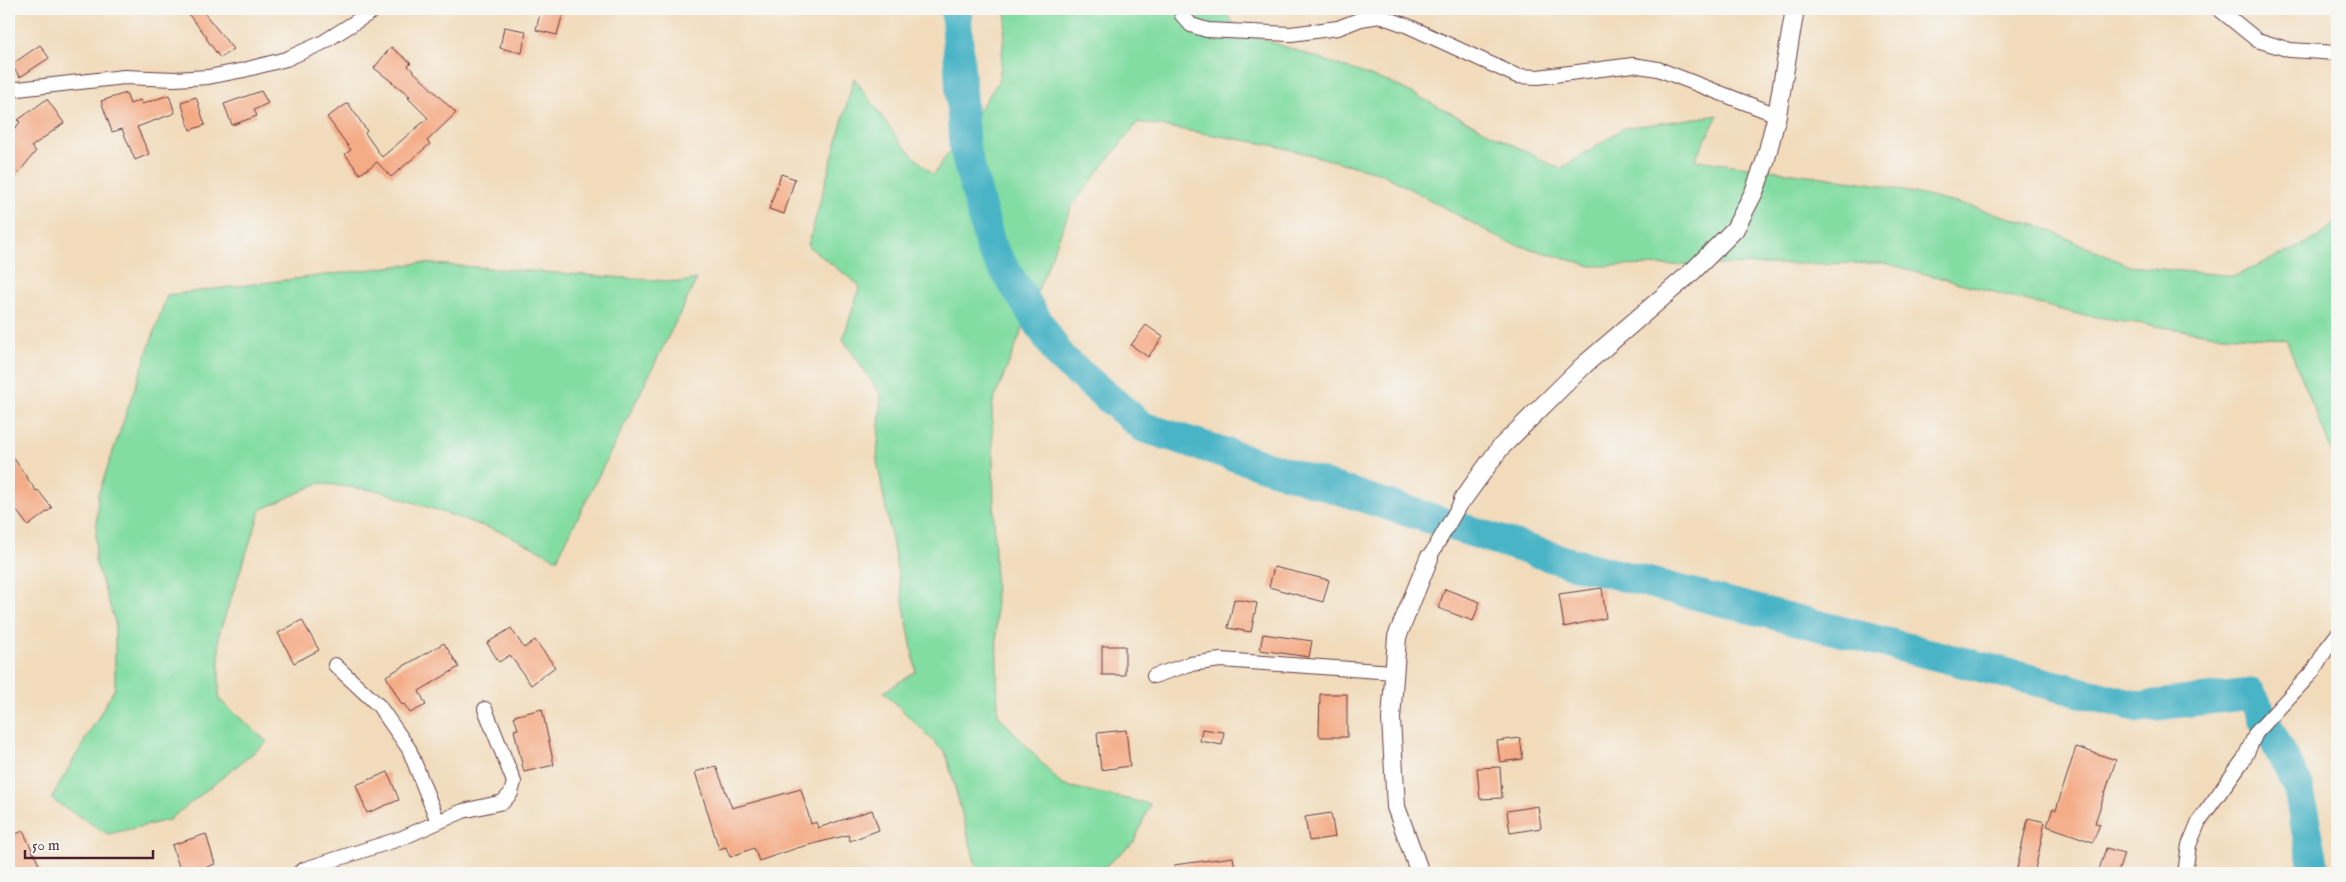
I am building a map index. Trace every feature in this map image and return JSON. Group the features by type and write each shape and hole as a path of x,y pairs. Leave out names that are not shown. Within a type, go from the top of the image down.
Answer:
{"street":[{"path":"9,90 124,77 175,79 208,77 244,70 286,59 322,43 376,9"},
{"path":"1182,9 1182,15 1191,25 1206,30 1291,34 1338,28 1361,19 1380,16 1408,26 1517,76 1538,77 1633,65 1658,70 1777,115"},
{"path":"1420,873 1396,807 1391,719 1393,672 1398,637 1429,558 1463,499 1500,448 1584,365 1693,271 1735,229 1754,192 1765,162 1777,115 1795,9"},
{"path":"2219,9 2257,40 2290,50 2337,53"},
{"path":"2185,873 2189,845 2199,821 2244,759 2256,733 2314,670 2327,648 2337,636"},
{"path":"1154,676 1190,664 1221,660 1393,672"},
{"path":"335,665 379,706 409,749 438,822"},
{"path":"299,873 305,868 402,838 463,811 503,802 511,793 514,782 485,709"}],"green space":[{"path":"1007,9 1221,9 1242,32 1394,84 1560,169 1624,128 1718,115 1695,160 1875,184 1973,207 2042,227 2129,266 2235,276 2317,238 2337,221 2337,464 2286,339 2209,334 2077,314 1884,263 1591,266 1507,242 1381,173 1272,145 1138,122 1072,205 992,405 998,715 1062,785 1150,804 1134,842 1097,873 978,873 946,754 884,692 916,671 877,460 881,395 843,339 860,286 808,246 854,78 901,143 933,175 999,81"},
{"path":"420,263 681,282 697,279 557,559 504,533 380,491 319,483 261,510 219,633 219,699 267,742 169,820 108,834 51,799 115,688 115,622 95,560 98,495 167,295"}],"building":[{"path":"184,9 201,9 233,49 220,58 207,37"},
{"path":"541,9 564,9 557,35 536,30"},
{"path":"504,27 526,31 522,53 500,48"},
{"path":"40,45 49,58 20,77 11,65"},
{"path":"391,47 411,63 408,66 456,113 427,141 430,144 391,177 377,162 360,174 345,154 351,150 327,117 348,103 367,131 365,133 382,157 428,118 408,98 410,96 374,68"},
{"path":"261,91 268,103 254,110 257,116 232,125 224,104"},
{"path":"126,93 130,104 140,100 142,104 169,95 175,113 137,127 149,154 135,160 122,129 112,132 101,101"},
{"path":"196,97 205,125 190,130 181,102"},
{"path":"47,99 64,123 31,147 36,151 9,185 9,136 20,122 18,120"},
{"path":"781,174 795,179 784,214 769,209"},
{"path":"1146,325 1163,337 1148,357 1131,345"},
{"path":"9,451 36,491 38,490 52,508 28,526 9,500"},
{"path":"1274,567 1329,580 1323,602 1269,587"},
{"path":"1602,588 1606,618 1564,627 1559,594"},
{"path":"1445,589 1480,602 1473,621 1438,608"},
{"path":"1234,599 1257,603 1251,632 1228,628"},
{"path":"302,620 319,650 294,663 278,633"},
{"path":"511,628 524,648 535,640 555,667 531,685 510,655 499,662 487,643"},
{"path":"1263,634 1312,641 1309,657 1260,650"},
{"path":"444,643 459,667 419,691 426,705 410,713 404,704 402,705 386,676"},
{"path":"1102,646 1125,646 1125,675 1102,675"},
{"path":"1320,694 1347,694 1347,737 1321,737 1319,734"},
{"path":"542,709 554,765 524,772 514,730 518,729 514,716"},
{"path":"1202,729 1224,732 1222,745 1200,741"},
{"path":"1126,730 1130,766 1101,770 1097,733"},
{"path":"1520,738 1523,759 1500,762 1497,741"},
{"path":"2076,747 2116,760 2095,823 2100,824 2093,842 2047,826 2053,808 2056,810"},
{"path":"716,766 732,808 801,789 811,824 816,822 818,828 872,810 879,830 850,841 848,835 797,848 759,861 754,848 730,857 726,847 719,849 695,772"},
{"path":"1500,767 1502,798 1480,799 1477,768"},
{"path":"388,772 399,800 367,813 356,785"},
{"path":"1538,806 1541,828 1510,833 1507,811"},
{"path":"1331,813 1335,837 1309,841 1305,817"},
{"path":"2028,818 2045,822 2038,856 2034,873 2016,873"},
{"path":"23,831 43,873 9,873 9,837"},
{"path":"206,834 215,864 207,867 208,870 197,873 181,873 172,845"},
{"path":"2106,848 2124,853 2118,873 2098,873"},
{"path":"1233,857 1236,873 1175,873 1174,865"}],"waterway":[{"path":"956,9 964,145 991,248 1061,358 1143,427 1564,561 2139,707 2251,694 2298,786 2315,873"}]}
